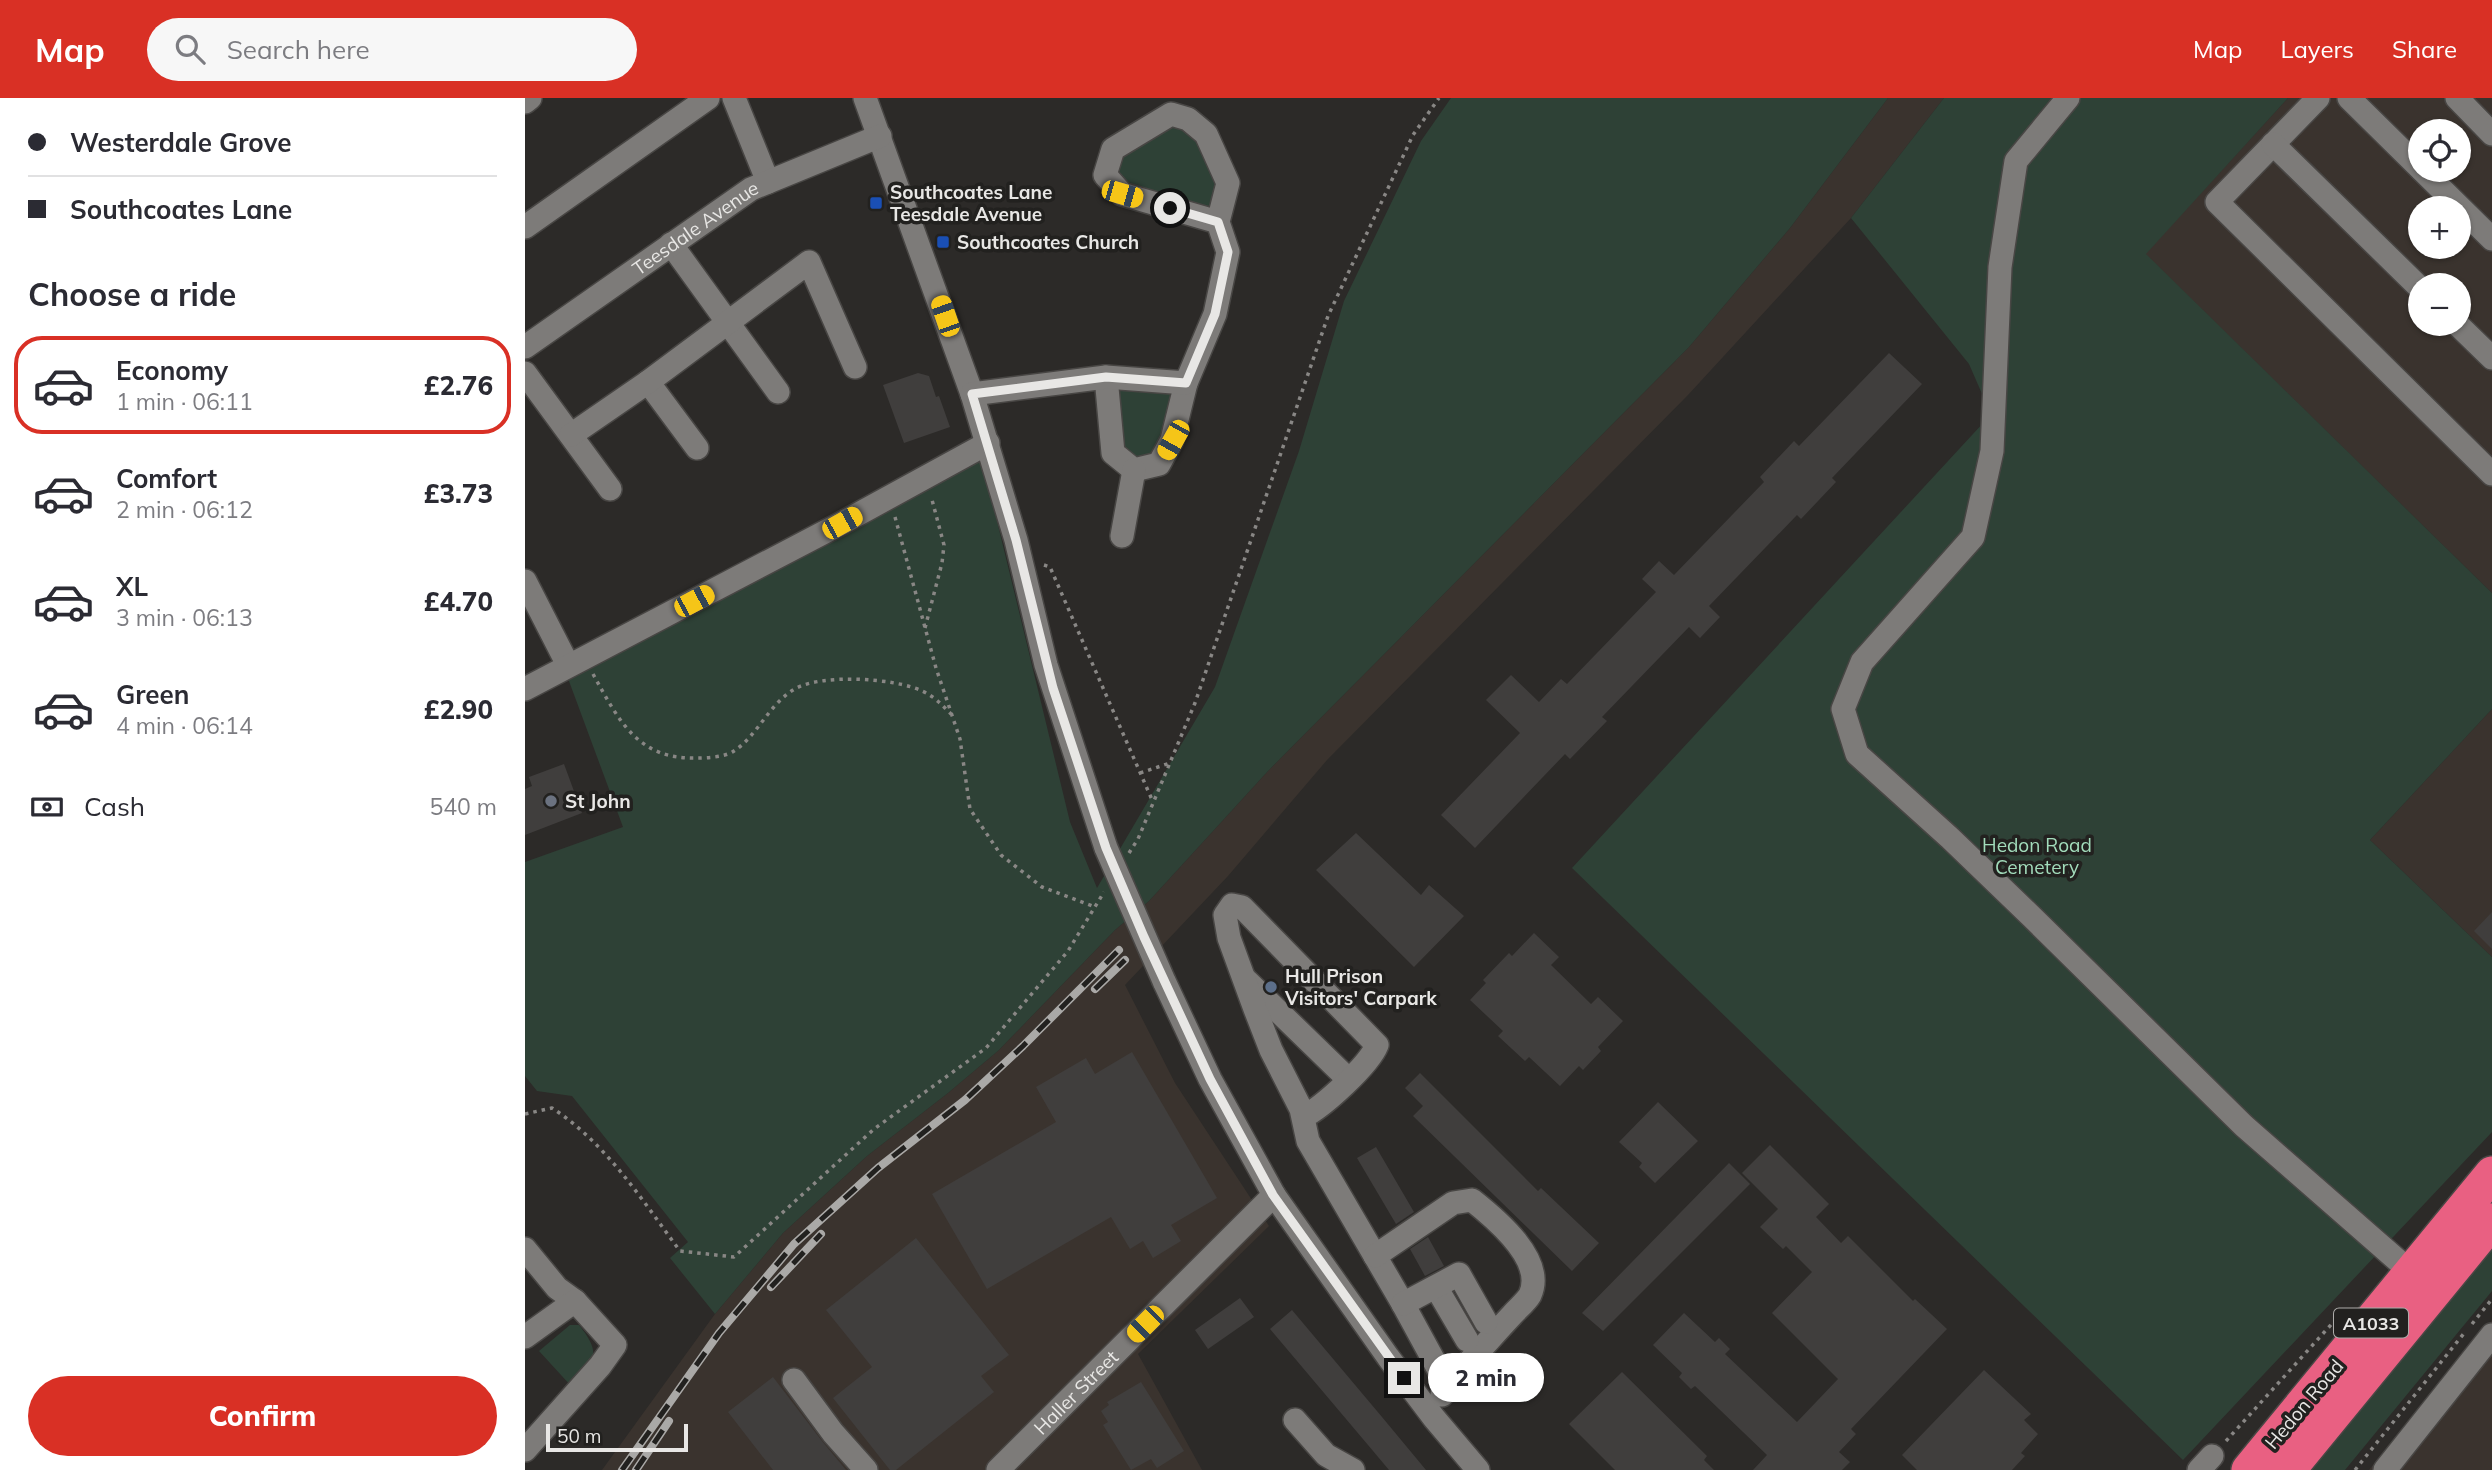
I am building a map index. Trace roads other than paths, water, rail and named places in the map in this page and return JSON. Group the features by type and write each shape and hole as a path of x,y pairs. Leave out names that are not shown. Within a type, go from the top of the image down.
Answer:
{"highway":[{"name":"Hedon Road","path":"2249,1470 2492,1174"},
{"name":"Hedon Road","path":"2288,1470 2492,1221"}],"street":[{"path":"525,102 530,98"},
{"path":"525,227 708,98"},
{"path":"734,98 768,181"},
{"path":"865,98 988,443 1021,559 1046,665 1164,981 1210,1079 1273,1195 1434,1418 1478,1470"},
{"path":"2067,98 2016,161 2000,267 1992,451 1973,537 1862,662 1843,709 1857,754 1987,873 2244,1126 2412,1273"},
{"path":"2318,98 2217,202 2492,474"},
{"path":"2457,98 2492,134"},
{"path":"2359,101 2408,155"},
{"path":"1134,470 1159,464 1173,440 1186,383 1215,314 1228,252 1218,222 1228,183 1206,134 1188,119 1171,114 1113,149 1105,175 1122,194 1218,222"},
{"name":"Teesdale Avenue","path":"525,347 751,189 880,135"},
{"path":"2273,144 2408,276"},
{"path":"2434,182 2492,239"},
{"path":"671,244 778,392"},
{"path":"571,435 648,382 809,262 855,367"},
{"path":"2469,336 2492,358"},
{"path":"525,373 610,489"},
{"path":"972,394 1106,377 1186,383"},
{"path":"1106,377 1113,453 1134,470"},
{"path":"648,382 697,448"},
{"path":"525,689 988,443"},
{"path":"1122,536 1134,470"},
{"path":"525,582 576,661"},
{"path":"1305,1107 1348,1079 1368,1061 1377,1045 1242,906 1231,905 1225,915 1229,939 1271,1050 1305,1107 1308,1141 1446,1383"},
{"path":"1245,978 1348,1079"},
{"name":"Haller Street","path":"998,1470 1273,1195"},
{"path":"1375,1256 1453,1203 1472,1200 1497,1220 1520,1247 1533,1279 1529,1296 1446,1383 1434,1418"},
{"path":"525,1249 557,1288 575,1301 615,1345 600,1366 528,1442"},
{"path":"1403,1304 1459,1274 1486,1322"},
{"path":"1436,1287 1467,1340"},
{"path":"525,1337 575,1301"},
{"path":"2385,1470 2492,1335"},
{"path":"794,1380 833,1433 866,1470"},
{"path":"1295,1419 1326,1455 1353,1470"}],"railway":[{"path":"622,1470 719,1333 794,1244 878,1168 965,1100 1119,950"},
{"path":"1095,989 1125,960"},
{"path":"771,1287 821,1234"},
{"path":"636,1470 669,1421"}],"place":[{"name":"Southcoates Lane Teesdale Avenue","path":"876,203"},
{"name":"Southcoates Church","path":"943,242"},
{"name":"St John","path":"551,801"},
{"name":"Hull Prison Visitors' Carpark","path":"1271,987"}],"park label":[{"name":"Hedon Road Cemetery","path":"2037,856"}]}
